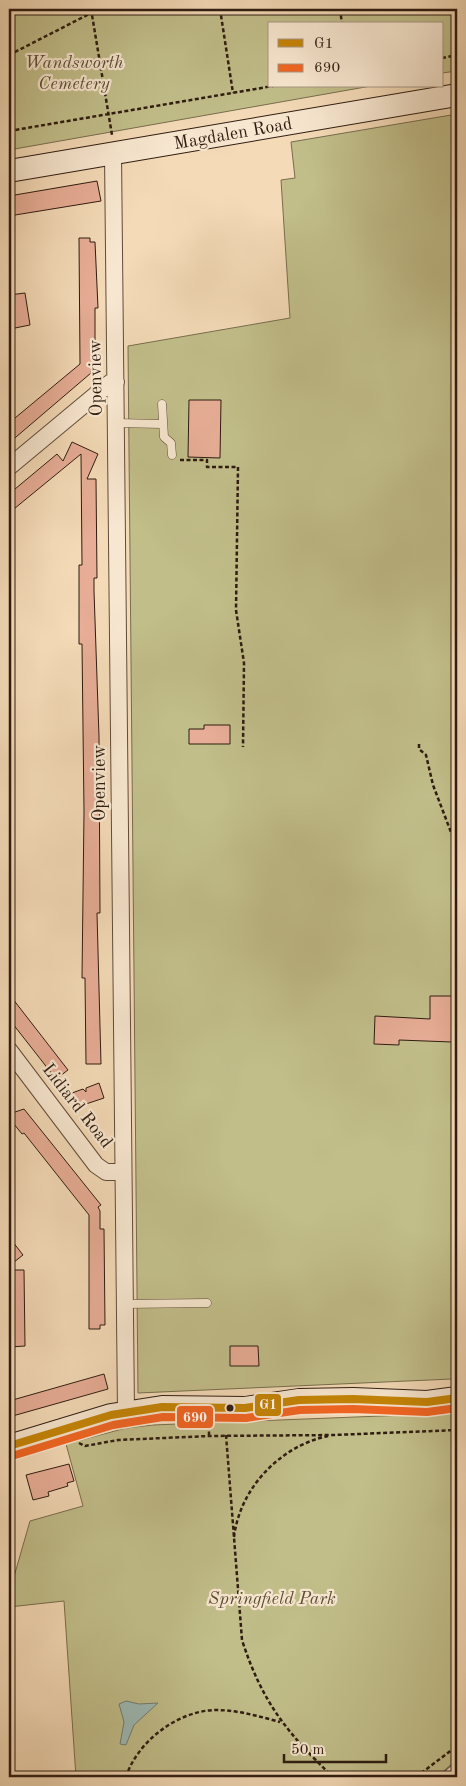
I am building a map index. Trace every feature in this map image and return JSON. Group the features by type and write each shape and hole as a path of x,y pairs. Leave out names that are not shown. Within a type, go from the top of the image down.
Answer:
{"main road":[{"name":"Magdalen Road","path":"9,171 457,95"},
{"path":"197,1411 189,1400 240,1397 256,1407 285,1402 303,1413 359,1411 367,1400 426,1402 457,1398"},
{"path":"9,1446 126,1412 162,1407 197,1411"}],"street":[{"name":"Openview","path":"113,154 122,1172 126,1412"},
{"path":"9,466 110,383 116,382"},
{"name":"Lidiard Road","path":"9,1050 96,1164 106,1172 122,1172"},
{"path":"451,1777 457,1772"}],"lane":[{"path":"162,404 164,437 171,443 172,455"},
{"path":"116,422 162,424"},
{"path":"125,1304 207,1303"}],"path":[{"path":"9,55 92,10 99,9"},
{"path":"220,9 233,93"},
{"path":"340,9 342,22"},
{"path":"92,10 108,114"},
{"path":"444,58 457,55"},
{"path":"9,131 268,87"},
{"path":"172,455 172,460 207,460 208,467 238,467 236,610 244,663 243,748"},
{"path":"419,744 420,749 426,756 434,785 457,848"},
{"path":"457,914 454,1034 457,1034"},
{"path":"197,1411 209,1436"},
{"path":"72,1439 85,1446 118,1440 226,1435 334,1435 457,1430"},
{"path":"226,1435 233,1546 242,1640 252,1673 281,1722 333,1777"},
{"path":"233,1546 241,1512 252,1489 263,1473 279,1459 312,1439 334,1435"},
{"path":"126,1777 140,1751 156,1735 173,1723 193,1715 212,1710 236,1711 281,1722"},
{"path":"416,1777 457,1746"}],"green space":[{"name":"Wandsworth Cemetery","path":"9,9 457,9 457,71 444,73 444,22 268,22 268,88 360,88 9,150"},
{"path":"457,114 457,271 454,271 457,290 457,1164 452,1379 138,1393 128,346 290,318 281,180 295,178 291,142"},
{"name":"Springfield Park","path":"457,1413 457,1759 437,1777 76,1777 64,1601 9,1607 9,1594 30,1521 83,1506 66,1444 126,1428 153,1425"}],"water":[{"path":"126,1701 139,1704 158,1703 134,1725 126,1745 120,1744 124,1722 119,1704"}],"building":[{"path":"97,181 101,201 9,216 9,196"},
{"path":"79,238 90,238 90,242 95,242 98,308 95,308 95,369 91,369 91,373 9,443 9,423 80,364"},
{"path":"25,293 30,325 10,329 9,295"},
{"path":"189,400 221,400 220,458 188,457"},
{"path":"72,442 98,454 87,479 96,479 97,578 94,578 94,591 99,737 100,913 97,913 101,1064 86,1064 85,978 82,978 84,811 82,644 79,644 79,565 82,565 81,454 9,513 9,494 57,454 63,461"},
{"path":"204,725 230,725 230,744 189,744 189,729 204,729"},
{"path":"9,994 68,1070 56,1079 9,1019"},
{"path":"430,996 453,996 452,1042 399,1040 399,1045 374,1044 375,1016 430,1019"},
{"path":"99,1083 104,1098 77,1107 72,1093 83,1089 86,1092 86,1088"},
{"path":"24,1109 101,1205 98,1207 100,1211 100,1229 104,1229 105,1325 100,1325 100,1329 89,1329 89,1215 24,1133 22,1134 9,1118 9,1114"},
{"path":"9,1237 23,1255 9,1266"},
{"path":"9,1270 24,1270 25,1346 10,1347"},
{"path":"230,1346 258,1346 259,1366 230,1366"},
{"path":"104,1374 108,1389 9,1417 9,1401"},
{"path":"69,1464 74,1481 67,1483 68,1486 48,1492 49,1496 33,1500 26,1475"}],"transit line":[{"name":"G1","path":"9,1446 111,1415 162,1407 245,1408 299,1400 353,1399 427,1402 457,1398"},
{"name":"690","path":"12,1456 113,1425 163,1417 246,1418 300,1410 353,1409 427,1412 457,1408"}]}
